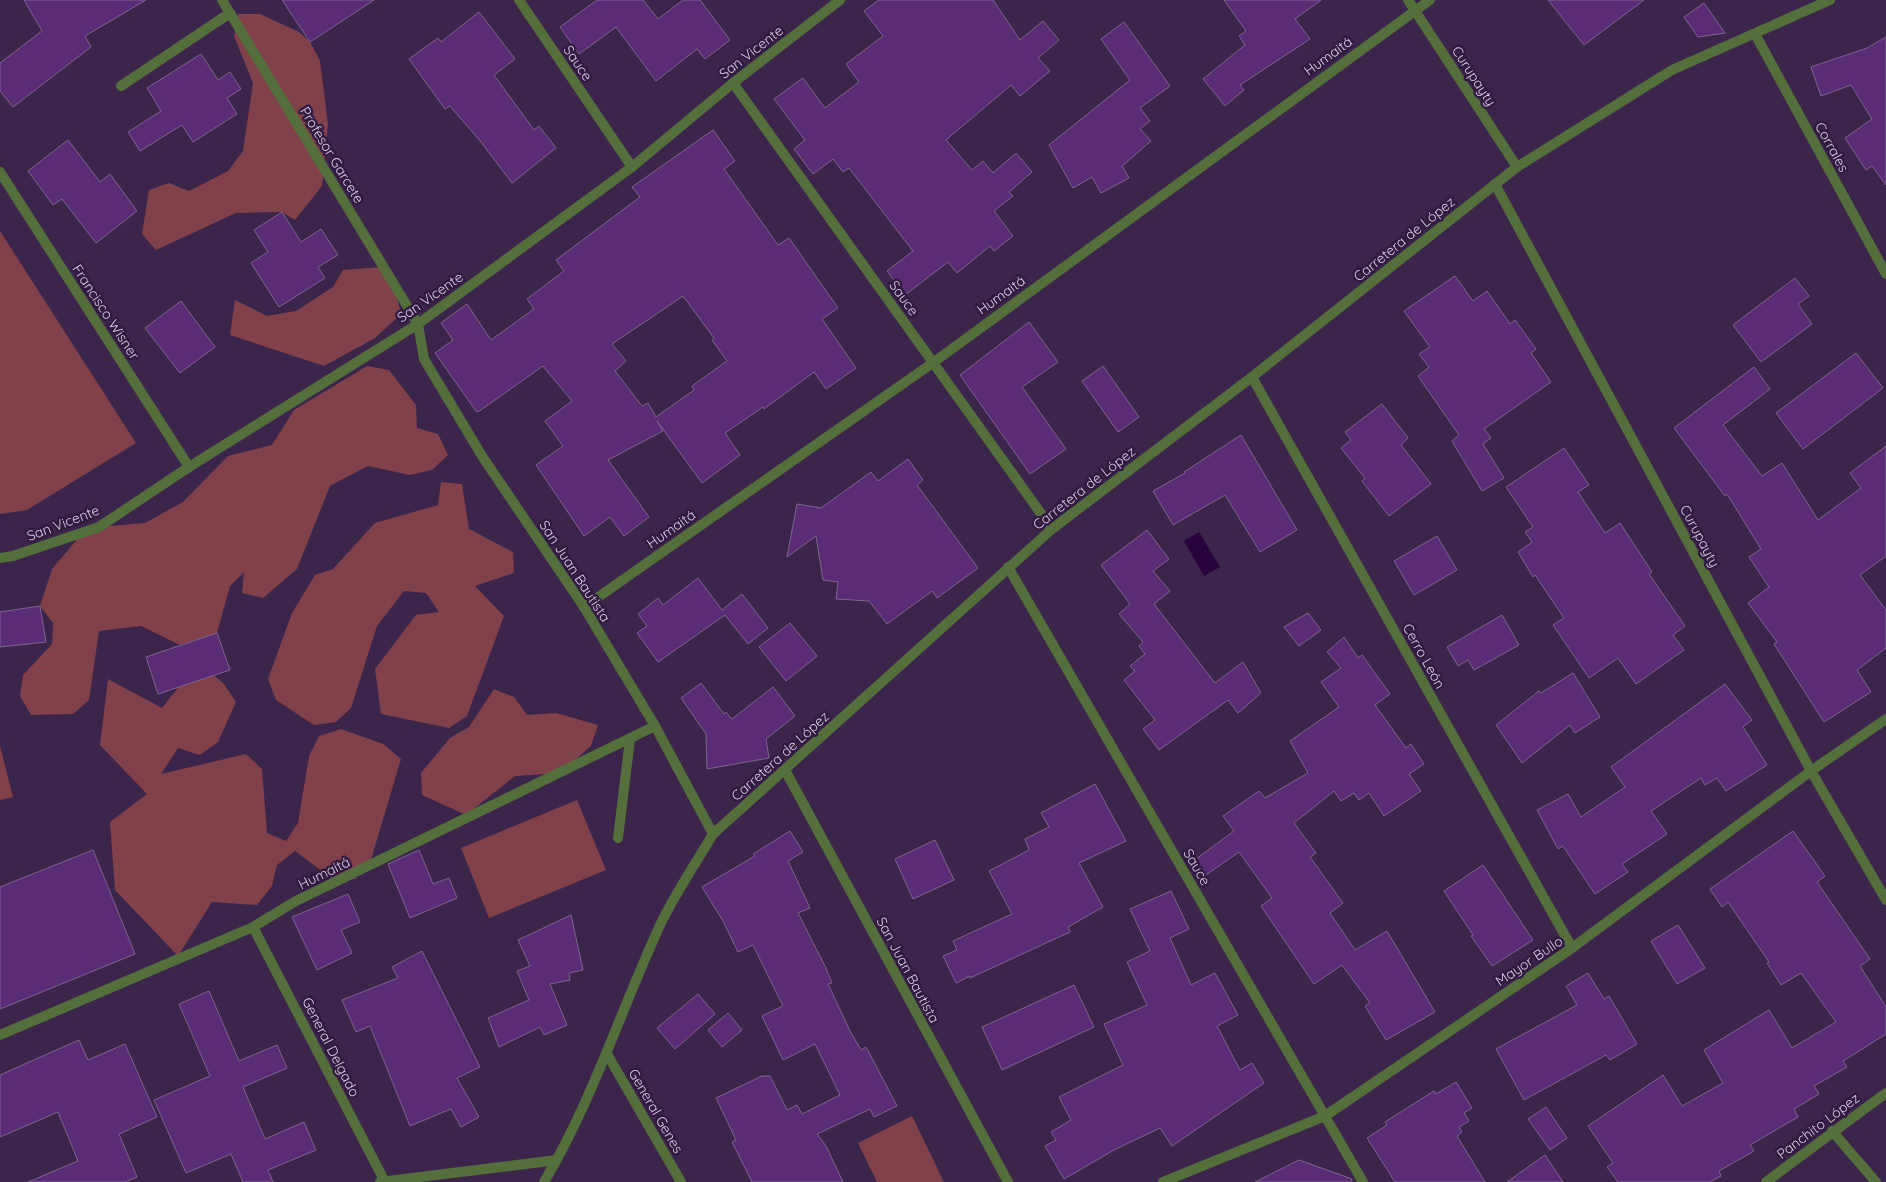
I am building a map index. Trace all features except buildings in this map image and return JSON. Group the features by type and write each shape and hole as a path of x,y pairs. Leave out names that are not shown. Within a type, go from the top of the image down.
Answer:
{"street":[{"name":"Profesor Garcete","path":"222,0 418,324"},
{"name":"Sauce","path":"519,0 632,167"},
{"name":"San Vicente","path":"0,558 13,556 99,527 418,324 632,167 733,83 840,0"},
{"name":"Curupayty","path":"1408,0 1517,166"},
{"name":"Humaitá","path":"584,607 934,362 1430,0"},
{"name":"Carretera de López","path":"544,1182 557,1160 607,1054 662,922 712,834 1052,529 1252,377 1517,166 1672,70 1830,0"},
{"path":"121,86 230,13"},
{"name":"Corrales","path":"1755,34 1886,274"},
{"name":"Sauce","path":"733,83 1052,529"},
{"name":"Francisco Wisner","path":"0,172 189,468"},
{"name":"Curupayty","path":"1495,184 1811,771 1886,900"},
{"name":"San Juan Bautista","path":"418,324 424,360 482,456 584,607 655,726 712,834"},
{"name":"Cerro León","path":"1252,377 1572,948"},
{"name":"Sauce","path":"1008,567 1363,1182"},
{"name":"Mayor Bullo","path":"1163,1182 1325,1116 1572,948 1811,771 1886,719"},
{"name":"Humaitá","path":"0,1035 253,927 296,901 655,726"},
{"path":"618,838 630,739"},
{"name":"San Juan Bautista","path":"785,770 1008,1182"},
{"name":"General Delgado","path":"253,927 381,1181"},
{"name":"General Genes","path":"607,1054 681,1182"},
{"name":"Panchito López","path":"1766,1182 1832,1131 1886,1093"},
{"path":"1832,1131 1876,1182"},
{"path":"381,1181 557,1160"}],"shaded area":[{"path":"238,14 260,14 299,32 310,42 320,61 328,124 322,186 295,220 282,212 236,213 156,250 142,234 149,190 169,183 189,191 228,171 243,151 253,83 234,36"},
{"path":"0,231 136,443 27,510 0,514"},
{"path":"382,267 394,285 401,314 375,338 324,366 230,335 235,300 267,316 296,311 333,287 343,270"},
{"path":"367,366 389,370 416,405 417,428 438,434 448,455 432,470 410,475 368,466 330,486 297,569 263,598 242,593 244,572 230,586 217,633 180,645 141,626 99,631 89,700 73,714 31,715 20,696 23,675 52,644 53,623 40,606 52,569 80,536 99,527 145,523 183,502 228,456 272,445 294,410"},
{"path":"441,482 462,484 469,529 513,552 514,573 475,586 504,616 467,716 449,728 381,714 375,669 416,615 439,612 426,593 404,591 377,626 351,708 336,722 314,725 276,700 268,679 292,613 315,575 333,569 375,523 438,505"},
{"path":"1199,532 1220,567 1204,576 1184,541"},
{"path":"210,672 224,684 236,702 218,742 200,755 178,748 161,774 246,754 262,769 267,833 286,841 298,823 309,756 319,736 341,729 383,744 401,759 370,863 355,879 331,878 295,851 277,865 272,886 257,905 212,902 178,956 115,890 110,822 147,794 100,745 108,679 162,708 189,674"},
{"path":"494,689 514,697 527,715 556,713 598,725 591,746 560,773 515,776 466,815 422,795 421,773 450,738 469,727"},
{"path":"0,746 13,797 0,800"},
{"path":"577,800 606,870 489,918 461,848"},
{"path":"912,1116 944,1182 877,1182 858,1143"}]}
